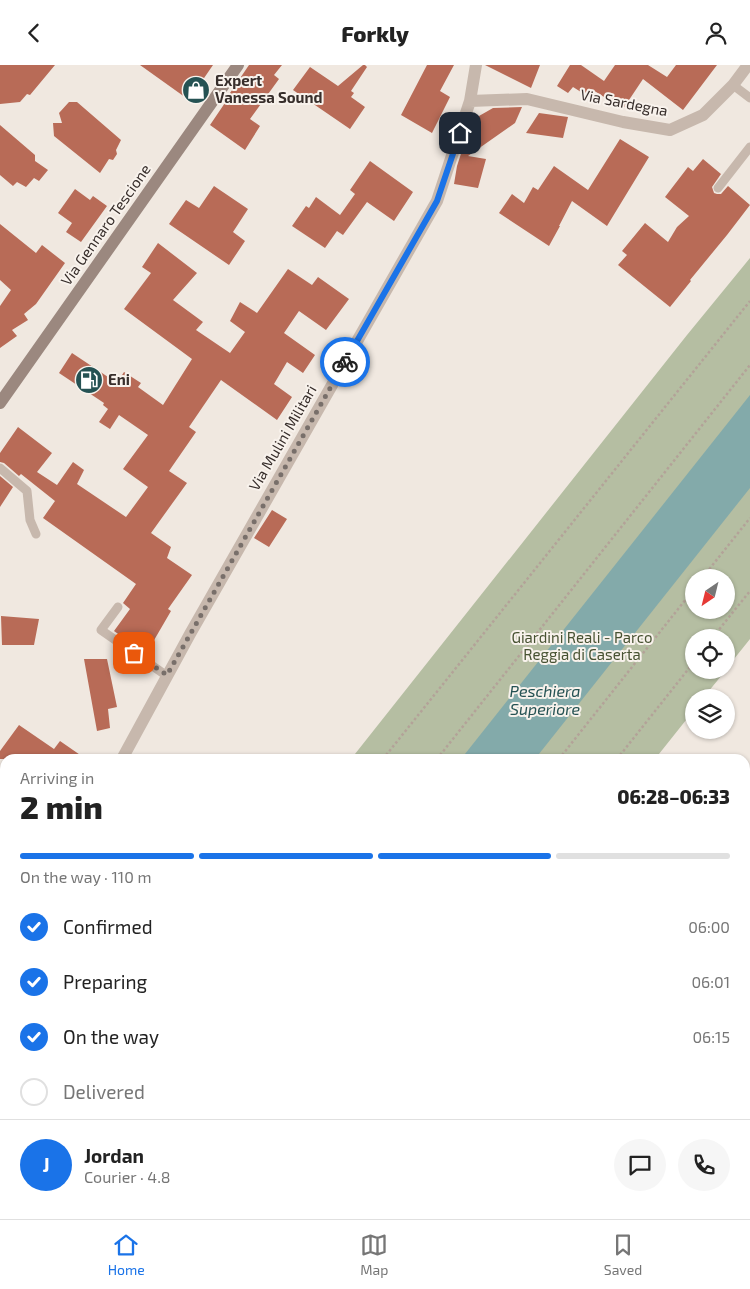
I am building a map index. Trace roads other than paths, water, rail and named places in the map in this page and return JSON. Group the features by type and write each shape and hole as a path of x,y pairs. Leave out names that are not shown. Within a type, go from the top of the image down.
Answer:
{"street":[{"name":"Via Gennaro Tescione","path":"0,403 238,65"},
{"name":"Via Mulini Militari","path":"125,754 190,633 437,201 470,101 476,65"},
{"name":"Via Sardegna","path":"470,101 526,99 623,122 670,130 703,115 733,85 748,65"}],"lane":[{"path":"733,85 750,98"},
{"path":"718,188 750,147"},
{"path":"0,468 27,491 30,520 36,534"},
{"path":"118,607 101,630 167,675"}],"water":[{"name":"Peschiera Superiore","path":"750,395 750,488 539,754 465,754"}],"place":[{"name":"Expert Vanessa Sound","path":"196,90"},
{"name":"Eni","path":"89,380"}],"park label":[{"name":"Giardini Reali - Parco Reggia di Caserta","path":"582,646"}]}
